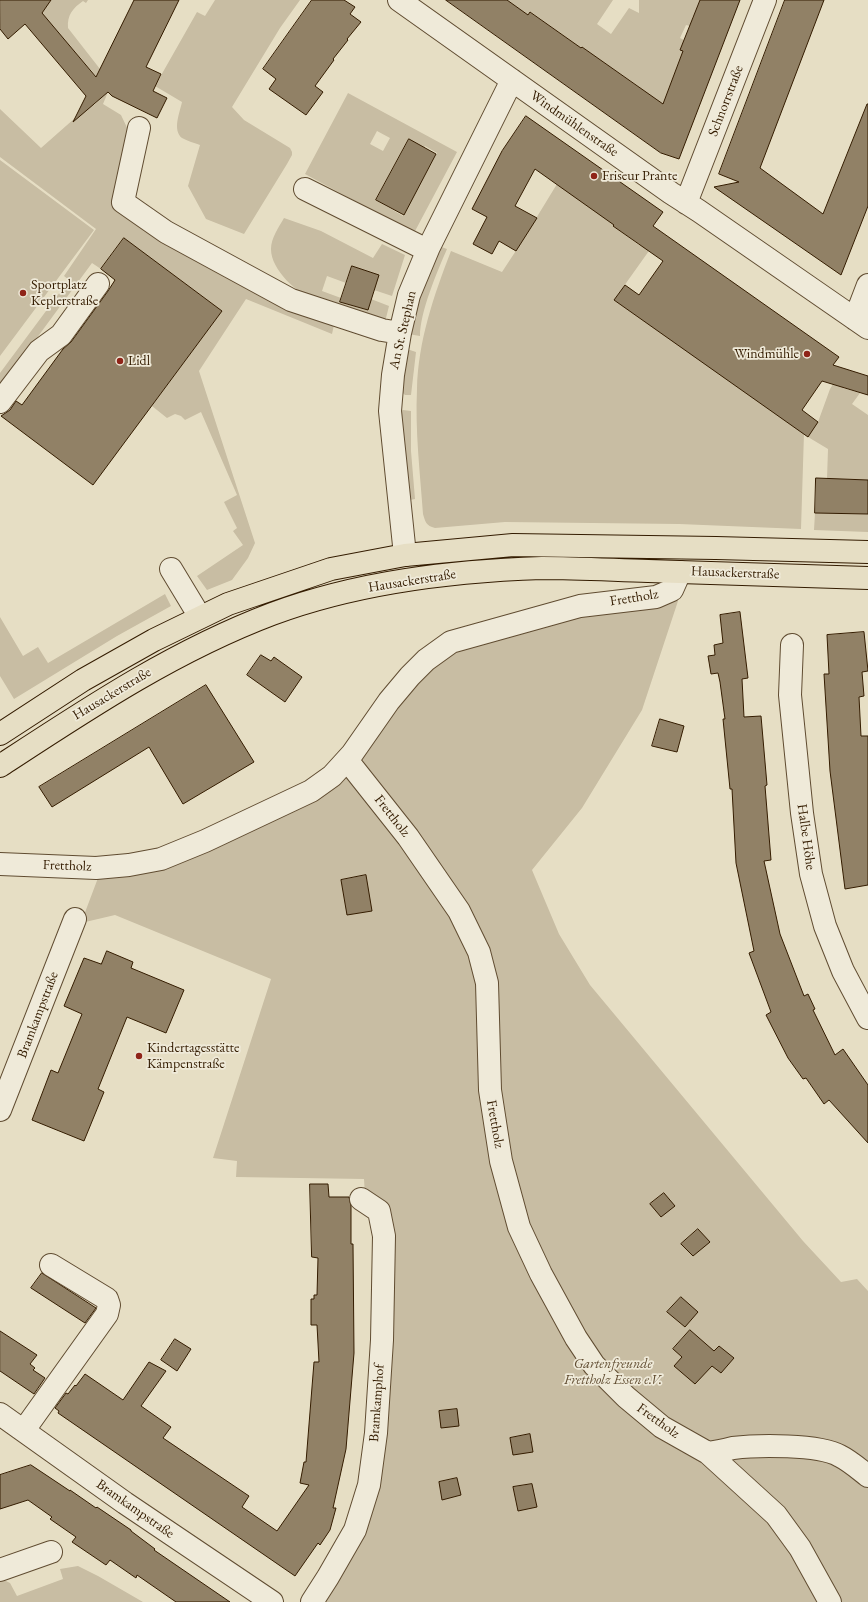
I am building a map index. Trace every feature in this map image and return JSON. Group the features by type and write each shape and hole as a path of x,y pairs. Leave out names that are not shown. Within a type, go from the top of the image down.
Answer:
{"main road":[{"name":"Hausackerstraße","path":"0,734 83,680 154,640 200,617 228,604 331,569 405,555 513,545 868,552"},
{"name":"Hausackerstraße","path":"0,766 102,699 168,661 239,627 274,613 335,594 408,579 475,572 544,568 868,578"}],"street":[{"name":"Windmühlenstraße","path":"399,0 686,203 862,324"},
{"name":"Schnorrstraße","path":"686,203 765,0"},
{"name":"An St. Stephan","path":"405,555 390,411 393,375 400,334 409,295 427,250 512,80"},
{"path":"139,128 123,202 166,232 291,300 382,330 400,334"},
{"path":"305,190 427,250"},
{"path":"0,402 38,351 61,335 98,284"},
{"path":"862,324 868,285"},
{"path":"171,569 200,617"},
{"name":"Frettholz","path":"0,864 96,868 129,865 161,859 205,841 311,791 332,776 347,760 397,691 426,660 450,642 580,606 656,597 672,590 680,572"},
{"name":"Halbe Höhe","path":"792,644 790,695 802,813 811,874 824,926 843,972 868,1018"},
{"name":"Frettholz","path":"347,760 412,843 459,911 479,952 487,983 490,1090 501,1160 520,1227 541,1274 576,1338 594,1365 626,1396 662,1427 708,1453 776,1515 800,1548 830,1602"},
{"name":"Bramkampstraße","path":"0,1110 75,919"},
{"name":"Bramkamphof","path":"312,1602 328,1577 354,1530 369,1485 376,1433 382,1340 384,1236 379,1211 361,1199"},
{"path":"24,1430 107,1314 109,1305 107,1299 51,1265"},
{"name":"Bramkampstraße","path":"0,1414 125,1503 272,1602"},
{"path":"708,1453 733,1448 755,1447 823,1450 840,1455 868,1476"},
{"path":"0,1570 51,1552"}],"green space":[{"path":"51,0 88,0 86,3 83,1 71,12 68,28 100,69 96,76 41,13"},
{"path":"215,0 300,0 280,28 232,107 244,120 290,148 292,152 287,164 244,234 206,219 188,186 200,145 184,139 179,135 177,126 182,102 155,86 197,12 205,16"},
{"path":"507,0 613,0 597,24 611,34 629,8 639,13 639,0 700,0 697,7 697,17 693,16 690,26 686,25 680,38 684,40 680,50 683,51 663,110 638,86 531,12 528,15"},
{"path":"108,92 103,104 121,115 131,136 116,205 334,325 332,334 246,299 199,371 255,543 248,558 232,580 207,590 197,576 243,545 233,531 237,528 224,502 237,495 201,412 185,420 181,416 175,414 167,418 152,406 222,311 124,238 101,269 92,263 0,388 0,373 69,280 64,276 96,229 0,157 0,109 41,148 92,103 94,105"},
{"path":"348,93 457,152 414,233 305,174","holes":["377,131 390,138 383,151 370,144","409,139 424,148 425,146 437,153 403,216 376,200"]},
{"name":"Sportplatz Keplerstraße","path":"0,160 94,230 0,356"},
{"path":"557,184 617,221 613,226 639,245 661,234 614,300 804,433 801,529 679,524 505,522 435,528 426,523 423,514 417,436 418,371 420,353 428,318 451,251 502,272"},
{"path":"284,218 321,231 373,258 382,244 405,255 392,296 374,290 379,275 352,267 346,283 327,276 322,291 341,298 340,302 367,310 371,299 389,306 384,326 323,305 293,287 286,280 275,265 271,249 274,237"},
{"path":"436,245 447,249 426,304 420,336 408,334"},
{"path":"407,349 416,352 411,395 405,395 402,392"},
{"path":"843,368 849,370 843,388 860,393 852,404 868,415 868,480 827,479 828,449 808,437 818,422 830,389"},
{"path":"401,411 411,411 411,451 415,499 410,500"},
{"path":"815,513 868,514 868,532 814,530"},
{"path":"165,594 171,606 117,636 14,699 0,676 0,617 23,656 38,647 48,663"},
{"name":"Gartenfreunde Frettholz Essen e.V.","path":"672,594 678,601 642,710 582,808 532,870 559,934 590,985 803,1241 841,1282 857,1279 868,1291 868,1602 314,1602 357,1530 385,1235 365,1195 364,1179 236,1177 237,1161 213,1158 271,979 115,915 81,923 101,870 315,793 450,645"},
{"path":"78,1566 143,1602 0,1602 0,1578 10,1583 17,1596 63,1579 60,1569"}],"building":[{"path":"0,0 51,0 42,13 96,77 134,0 179,0 146,67 161,74 153,91 167,98 157,118 112,96 108,92 73,122 86,96 25,24 8,39 0,29"},
{"path":"312,0 344,0 355,7 350,14 361,22 347,39 348,40 315,86 323,92 306,115 269,89 276,79 263,69"},
{"path":"446,0 507,0 528,15 530,12 663,104 683,51 680,50 700,0 740,0 679,159 661,153"},
{"path":"785,0 824,0 760,168 823,214 868,104 868,206 841,275 714,187 739,182 719,174"},
{"path":"526,116 663,212 653,226 839,357 833,365 868,376 868,395 822,381 802,410 818,422 808,437 614,300 625,285 639,295 663,261 535,169 515,206 537,218 516,251 499,241 492,254 473,244 487,217 472,209 502,151"},
{"path":"409,139 436,154 404,215 376,200"},
{"name":"Lidl","path":"124,238 222,311 93,485 1,416 10,410 16,401 22,405 108,291 115,280 101,269"},
{"path":"352,266 379,275 368,310 340,302"},
{"path":"816,478 868,480 868,514 815,513"},
{"path":"740,612 748,678 742,679 744,717 761,716 767,785 765,786 771,860 764,861 780,934 804,996 808,994 815,1009 813,1010 835,1055 843,1049 868,1085 868,1143 829,1100 824,1104 806,1078 803,1079 788,1058 766,1015 771,1012 749,953 754,951 736,863 732,789 730,789 723,719 725,719 720,682 718,673 711,674 708,656 715,655 714,645 723,643 720,615"},
{"path":"864,632 868,671 862,672 864,696 859,697 861,736 868,736 868,885 845,889 830,771 824,674 829,674 827,635"},
{"path":"261,655 271,661 274,657 302,677 285,702 247,675"},
{"path":"206,685 254,762 183,804 149,747 52,807 39,787"},
{"path":"660,719 684,726 677,752 652,746"},
{"path":"366,875 372,911 347,915 341,880"},
{"path":"107,951 133,962 131,968 184,990 166,1033 127,1017 98,1089 104,1092 84,1141 32,1120 51,1070 58,1073 82,1014 64,1006 84,958 101,964"},
{"path":"310,1184 328,1184 329,1197 349,1197 351,1206 351,1244 353,1244 354,1353 346,1449 333,1508 336,1508 330,1530 320,1545 318,1543 295,1576 58,1413 59,1411 55,1408 66,1393 68,1394 75,1385 76,1386 85,1374 123,1400 149,1362 166,1371 141,1406 171,1427 163,1438 249,1496 242,1507 277,1531 309,1485 300,1483 304,1462 306,1462 314,1362 319,1362 317,1325 311,1325 311,1299 314,1299 314,1295 317,1295 318,1258 312,1257"},
{"path":"664,1193 675,1206 661,1217 650,1204"},
{"path":"698,1229 710,1242 693,1256 681,1244"},
{"path":"42,1273 96,1308 85,1323 31,1288"},
{"path":"681,1297 698,1312 685,1327 667,1312"},
{"path":"690,1330 714,1351 719,1346 734,1358 721,1373 712,1366 695,1384 674,1366 682,1357 673,1349"},
{"path":"0,1331 37,1355 30,1364 35,1368 33,1370 45,1378 34,1394 0,1371"},
{"path":"175,1339 191,1349 177,1371 161,1360"},
{"path":"457,1409 459,1426 441,1428 439,1411"},
{"path":"530,1434 533,1452 513,1455 510,1438"},
{"path":"31,1465 131,1530 155,1549 154,1550 230,1602 176,1602 137,1575 136,1578 110,1560 106,1565 72,1542 76,1537 50,1519 52,1517 28,1500 0,1509 0,1475"},
{"path":"457,1478 461,1495 442,1500 439,1482"},
{"path":"532,1484 537,1507 518,1511 513,1487"}],"place":[{"name":"Friseur Prante","path":"594,176"},
{"name":"Sportplatz Keplerstraße","path":"23,293"},
{"name":"Windmühle","path":"807,354"},
{"name":"Lidl","path":"120,361"},
{"name":"Kindertagesstätte Kämpenstraße","path":"139,1056"}]}
